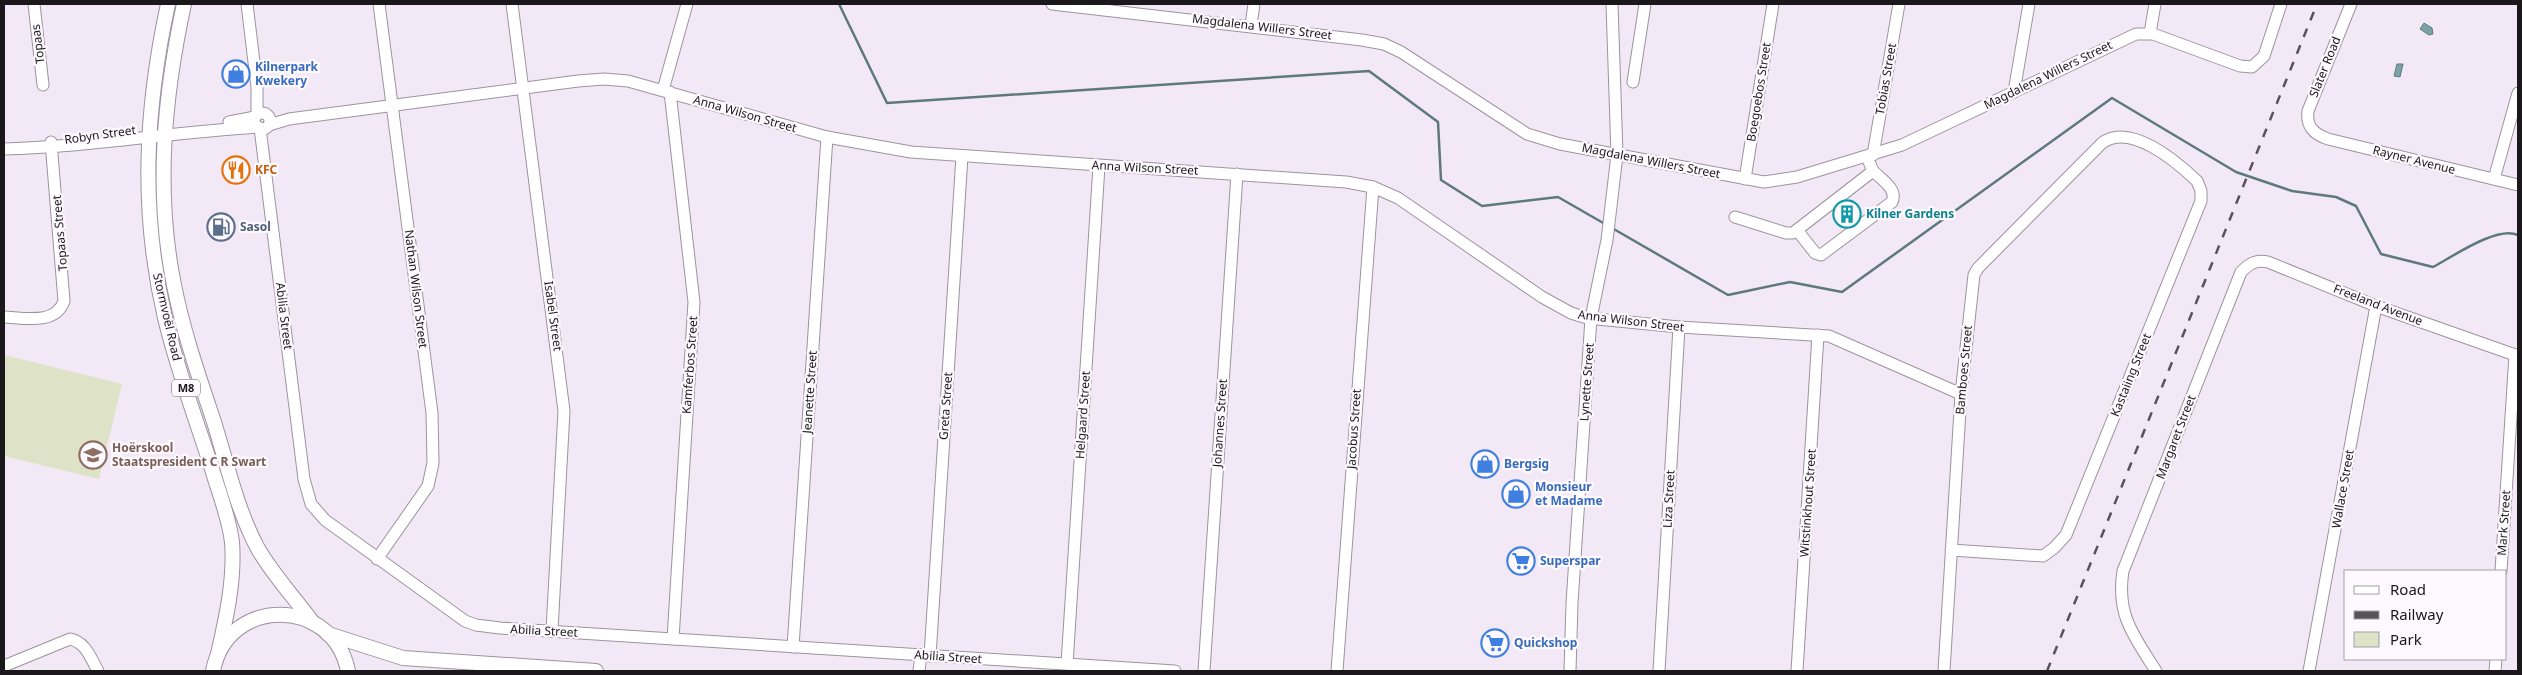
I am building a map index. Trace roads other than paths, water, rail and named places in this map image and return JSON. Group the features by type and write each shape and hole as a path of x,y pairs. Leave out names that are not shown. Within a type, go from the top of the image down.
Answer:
{"main road":[{"name":"Stormvoël Road","path":"168,4 156,62 148,132 150,227 164,311 231,535 231,572 226,619 218,654 212,670"},
{"name":"Stormvoël Road","path":"184,4 170,73 164,131 164,194 167,245 175,292 194,361 250,532 270,566 314,623 328,634 341,651 348,671"},
{"name":"Stormvoël Road","path":"218,654 236,630 260,617 285,614 314,623"},
{"path":"328,634 403,658 596,671"}],"street":[{"name":"Topaas","path":"34,4 43,85"},
{"name":"Abilia Street","path":"247,4 262,121 263,150 308,497 318,515 377,559 470,624 500,628 1175,671"},
{"name":"Nathan Wilson Street","path":"377,559 425,492 433,463 432,413 379,4"},
{"name":"Isabel Street","path":"512,4 564,411 552,630"},
{"name":"Kamferbos Street","path":"673,639 694,302 667,91 687,4"},
{"name":"Magdalena Willers Street","path":"1052,4 1109,6 1384,44 1401,52 1533,137 1764,182 1782,181 1870,156 1910,141 2121,40 2136,34 2150,33"},
{"path":"1251,25 1254,4"},
{"name":"Lynette Street","path":"1570,671 1572,603 1591,318 1607,240 1618,155 1612,4"},
{"path":"1633,82 1645,4"},
{"name":"Boegoebos Street","path":"1744,179 1773,4"},
{"name":"Tobias Street","path":"1870,156 1899,4"},
{"path":"2014,92 2030,4"},
{"path":"2155,4 2150,33 2244,67 2256,65 2264,56 2281,4"},
{"name":"Slater Road","path":"2311,130 2307,118 2308,111 2351,4"},
{"name":"Anna Wilson Street","path":"164,131 289,119 597,79 628,81 827,137 911,152 1346,182 1373,187 1398,198 1434,220 1553,304 1571,313 1591,318 1679,327 1818,335 1849,344 1961,394"},
{"path":"2494,179 2518,93"},
{"name":"Rayner Avenue","path":"2311,130 2328,139 2518,185"},
{"name":"Robyn Street","path":"4,149 36,147 164,131"},
{"name":"Bamboes Street","path":"1944,671 1961,394 1971,289 1976,270 2102,143 2109,138 2122,136"},
{"name":"Kastaiing Street","path":"1951,550 2043,556 2054,548 2066,535 2201,201 2201,191 2192,176 2143,141 2122,136"},
{"name":"Jeanette Street","path":"793,646 827,137"},
{"name":"Topaas Street","path":"4,318 39,318 54,315 61,308 65,292 51,145"},
{"name":"Greta Street","path":"920,671 926,656 962,156"},
{"path":"1797,230 1815,253 1821,255 1892,202 1894,197 1892,190 1873,171 1870,156"},
{"name":"Helgaard Street","path":"1067,664 1099,166"},
{"path":"1735,217 1786,233 1797,230 1873,171"},
{"name":"Johannes Street","path":"1204,671 1237,174"},
{"name":"Jacobus Street","path":"1337,671 1373,187"},
{"name":"Freeland Avenue","path":"2240,272 2254,262 2268,262 2376,306 2517,355"},
{"name":"Margaret Street","path":"2156,671 2130,629 2121,605 2123,571 2240,272"},
{"name":"Wallace Street","path":"2309,671 2376,306"},
{"name":"Liza Street","path":"1659,671 1679,327"},
{"name":"Witstinkhout Street","path":"1797,671 1818,335"},
{"name":"Mark Street","path":"2501,570 2517,355"},
{"path":"4,666 70,639 84,647 98,671"}],"water":[{"path":"2424,23 2432,28 2433,34 2429,35 2420,29"},
{"path":"2397,64 2403,64 2400,77 2394,76"}],"waterway":[{"path":"839,4 887,103 1369,71 1438,122 1441,180 1482,206 1558,197 1605,224"},
{"path":"1612,228 1728,295 1790,282 1842,292 2112,98 2236,172 2292,191 2336,197 2356,206 2381,254 2433,267 2487,238 2509,233 2518,235"}],"railway":[{"path":"2047,671 2317,4"}],"place":[{"name":"Kilnerpark Kwekery","path":"236,74"},
{"name":"KFC","path":"236,170"},
{"name":"Kilner Gardens","path":"1847,214"},
{"name":"Sasol","path":"221,227"},
{"name":"Hoërskool Staatspresident C R Swart","path":"93,455"},
{"name":"Bergsig","path":"1485,464"},
{"name":"Monsieur et Madame","path":"1516,494"},
{"name":"Superspar","path":"1521,561"},
{"name":"Quickshop","path":"1495,643"}]}
